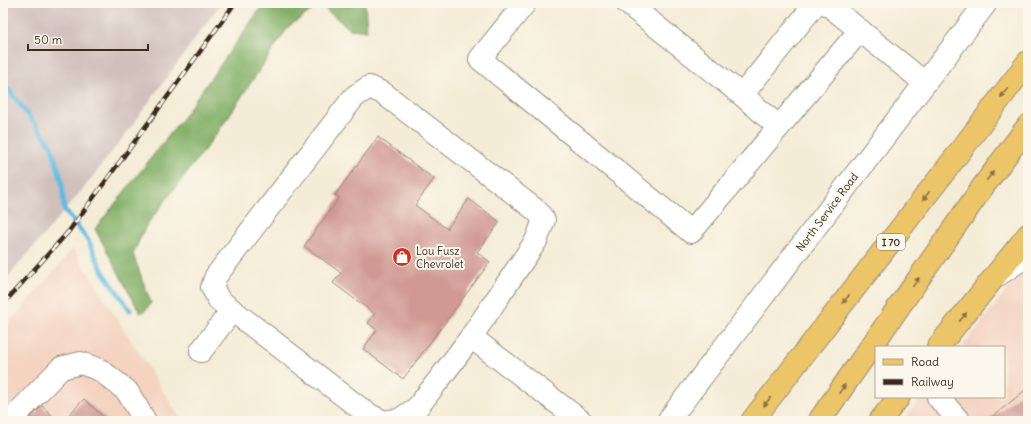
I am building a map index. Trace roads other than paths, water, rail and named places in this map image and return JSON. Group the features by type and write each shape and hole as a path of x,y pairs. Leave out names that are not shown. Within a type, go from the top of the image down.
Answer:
{"main road":[{"name":"I 70","path":"752,421 1028,62"},
{"path":"819,421 982,188 1028,126"},
{"path":"939,346 1028,235"},
{"path":"880,421 898,398"}],"street":[{"path":"526,3 480,59 691,232 860,30"},
{"path":"627,3 742,95 779,127"},
{"path":"742,95 816,3"},
{"path":"826,3 925,83"},
{"name":"North Service Road","path":"668,421 986,3"},
{"path":"382,421 370,416 352,413 219,300 212,287 216,276 354,97 369,87 383,93 537,211 544,220 536,241 471,337 417,408 398,420 389,421"},
{"path":"994,278 1028,256"},
{"path":"201,351 232,310"},
{"path":"471,337 581,421"},
{"path":"10,421 60,368 81,363 100,370 127,391 145,421"},
{"path":"939,398 959,421"}],"waterway":[{"path":"3,82 51,145 62,182 64,209 88,240 103,272 130,310"}],"railway":[{"path":"3,304 69,231 235,3"}],"place":[{"name":"Lou Fusz Chevrolet","path":"402,257"}]}
